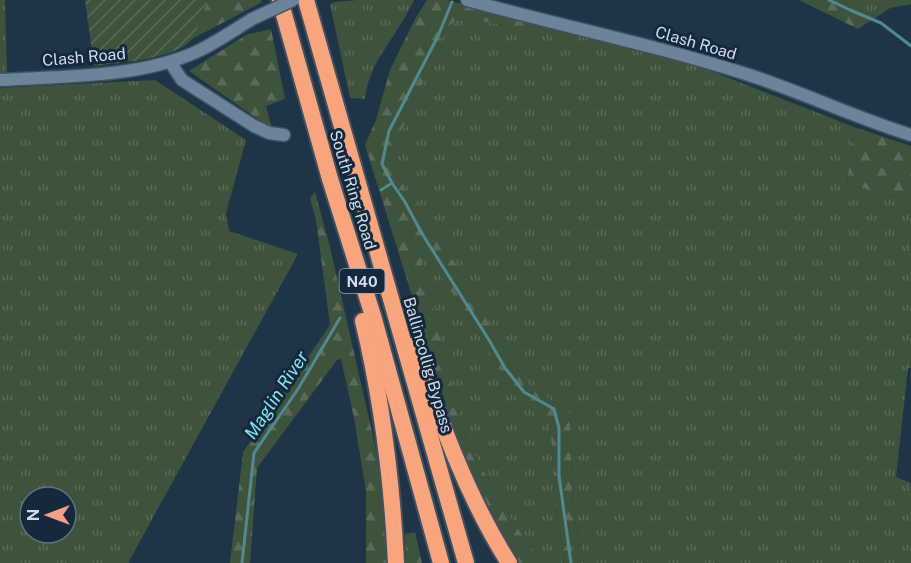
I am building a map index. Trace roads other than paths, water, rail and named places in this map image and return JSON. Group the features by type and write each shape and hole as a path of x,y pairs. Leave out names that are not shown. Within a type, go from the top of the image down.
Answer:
{"highway":[{"name":"South Ring Road","path":"280,0 330,179 374,319 441,563"},
{"name":"South Ring Road","path":"306,0 357,177"},
{"path":"357,177 375,222 417,354 452,449 481,514 508,563"},
{"name":"Ballincollig Bypass","path":"357,177 466,563"},
{"path":"330,179 379,399 391,484 396,563"}],"street":[{"name":"Clash Road","path":"0,80 105,74 170,62 211,44 252,19 293,0"},
{"name":"Clash Road","path":"467,0 652,47 748,75 911,135"},
{"path":"170,62 182,80 196,89 254,126 269,133 284,135"}],"waterway":[{"path":"829,0 881,23 911,46"},
{"name":"Maglin River","path":"381,190 392,183 382,164 389,131 438,36 452,2"},
{"path":"392,183 505,368 524,392 554,409 559,428 559,476 571,563"},
{"name":"Maglin River","path":"242,563 254,453 298,389 340,318"}]}
